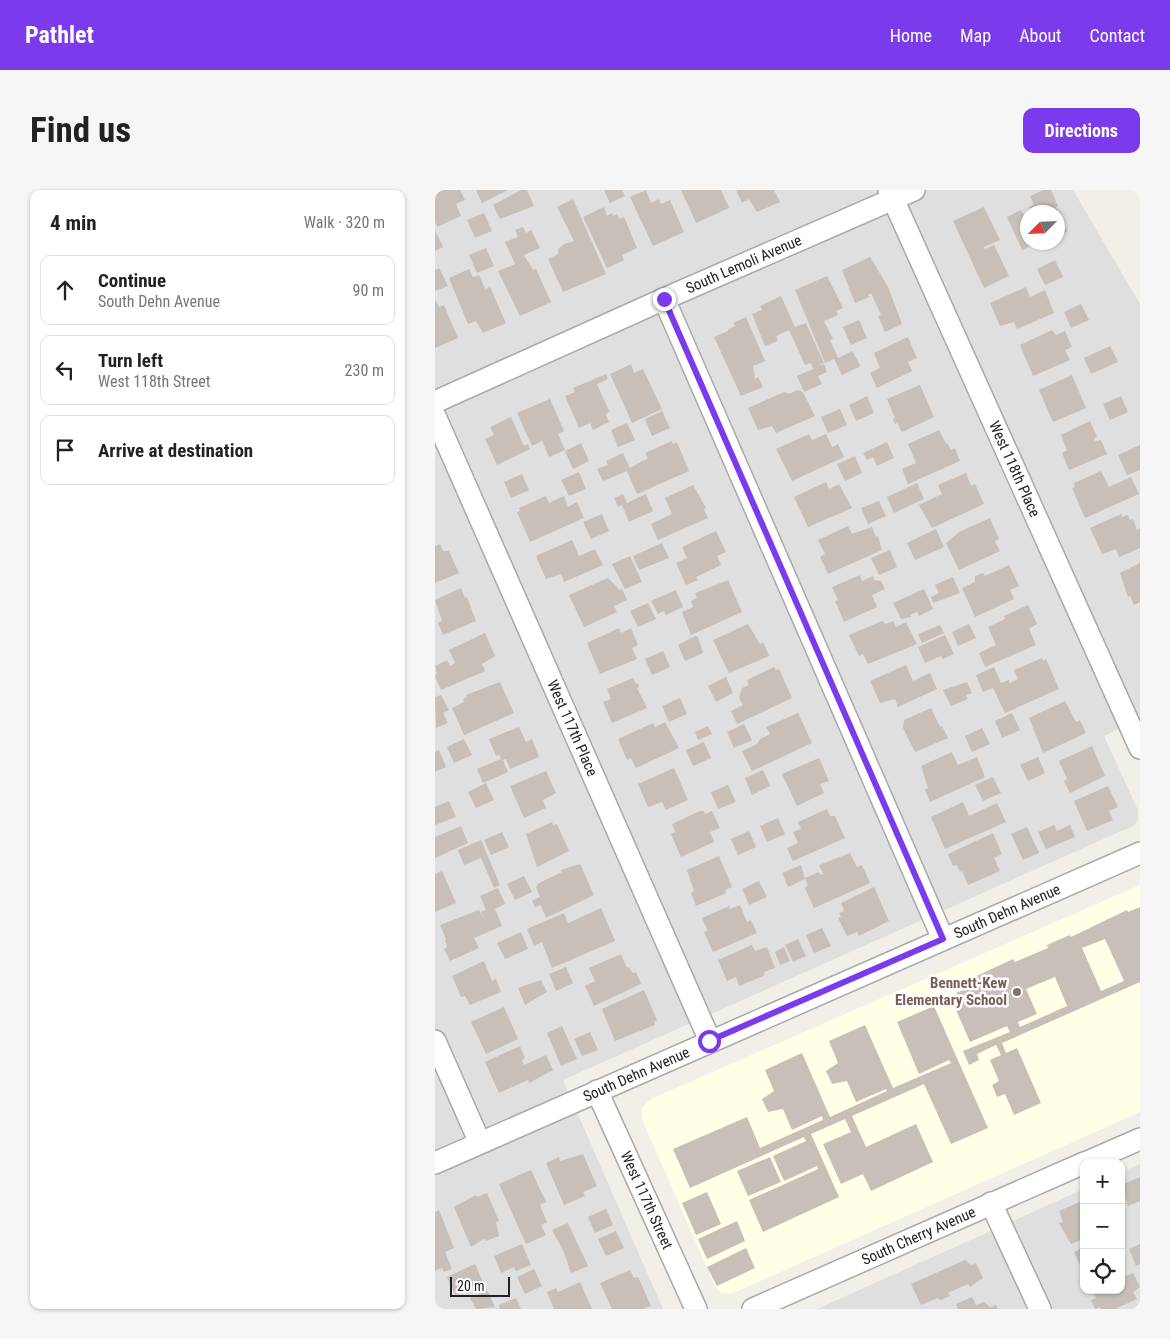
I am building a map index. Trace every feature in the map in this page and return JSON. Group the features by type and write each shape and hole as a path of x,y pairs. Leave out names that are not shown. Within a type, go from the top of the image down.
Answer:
{"street":[{"name":"South Lemoli Avenue","path":"435,402 892,194 914,190"},
{"name":"West 118th Place","path":"892,194 1140,748"},
{"path":"664,299 943,939"},
{"name":"West 117th Place","path":"435,416 709,1041"},
{"name":"South Dehn Avenue","path":"435,1163 1140,853"},
{"path":"435,1041 480,1143"},
{"name":"West 117th Street","path":"597,1091 696,1309"},
{"name":"South Cherry Avenue","path":"1093,1159 1140,1139"},
{"name":"South Cherry Avenue","path":"753,1309 1080,1165"},
{"path":"991,1204 1040,1309"}],"shaded area":[{"path":"435,190 1073,190 1140,304 1140,719 1104,736 1138,810 1138,819 1135,825 563,1080 663,1309 435,1309"},
{"name":"Bennett-Kew Elementary School","path":"1140,885 1140,1112 731,1294 721,1293 714,1284 642,1119 642,1108 651,1099"},
{"path":"1140,1164 1140,1309 817,1309 1080,1191 1080,1294 1125,1294 1125,1170"}],"building":[{"path":"435,190 460,190 465,200 456,204 461,216 437,227 435,222"},
{"path":"476,190 508,190 482,203"},
{"path":"521,190 527,190 534,206 500,219 493,205"},
{"path":"604,190 622,190 625,196 610,203"},
{"path":"646,190 651,203 659,199 661,204 670,200 684,232 653,246 630,197"},
{"path":"681,190 721,190 729,208 696,223"},
{"path":"736,190 774,190 780,202 757,212 749,199 742,203"},
{"path":"1043,190 1051,190 1058,205 1034,205 1030,196"},
{"path":"573,199 606,274 563,292 548,259 558,254 558,249 564,244 574,241 557,207"},
{"path":"604,207 607,216 612,213 613,216 617,214 619,219 624,217 637,248 622,255 624,260 607,268 583,217"},
{"path":"984,207 1000,240 984,247 985,249 994,245 1009,276 984,288 953,221"},
{"path":"1020,210 1020,246 1007,217"},
{"path":"484,213 492,231 475,238 467,220"},
{"path":"523,227 526,233 531,230 540,248 524,255 533,270 536,269 551,302 520,316 498,271 515,264 505,242 518,237 515,230"},
{"path":"435,230 443,247 435,251"},
{"path":"486,248 494,266 477,273 469,255"},
{"path":"870,257 888,287 902,324 885,332 878,316 881,315 871,293 868,295 869,297 855,303 842,270"},
{"path":"1055,260 1063,277 1045,285 1037,269"},
{"path":"439,268 448,286 435,291 435,270"},
{"path":"469,269 473,277 479,275 485,289 490,287 506,323 483,333 476,321 468,324 449,278"},
{"path":"827,276 843,308 836,311 838,315 824,321 833,339 830,340 838,358 852,351 860,365 842,375 834,359 825,363 795,290"},
{"path":"1026,287 1030,297 1045,290 1054,313 1017,329 1014,322 1000,326 990,303"},
{"path":"781,296 795,327 806,323 824,363 816,367 824,364 827,372 818,376 822,384 804,392 797,376 813,369 811,363 805,365 789,330 776,336 778,341 765,346 752,314 762,310 760,306"},
{"path":"435,299 439,307 444,305 458,338 435,348"},
{"path":"1081,304 1089,320 1071,328 1064,312"},
{"path":"746,317 765,361 753,366 755,379 758,377 763,387 741,396 714,337 728,331 728,329 735,326 733,323"},
{"path":"859,320 867,338 851,345 843,327"},
{"path":"1052,330 1056,335 1065,331 1072,347 1065,350 1070,360 1033,376 1020,345"},
{"path":"908,337 917,358 908,362 912,371 877,388 870,373 880,368 874,353"},
{"path":"1110,346 1118,362 1091,374 1084,358"},
{"path":"631,364 634,373 643,369 662,409 632,423 610,374"},
{"path":"606,374 608,379 597,384 609,411 606,415 609,422 593,430 590,423 579,428 565,396 575,392 573,388"},
{"path":"1072,375 1086,408 1053,422 1039,390"},
{"path":"920,385 934,417 902,432 897,423 895,424 893,419 895,418 887,399"},
{"path":"798,390 803,392 815,416 776,433 772,426 758,430 748,408 784,392 789,394"},
{"path":"867,396 874,413 856,421 849,405"},
{"path":"1121,396 1128,412 1110,420 1103,404"},
{"path":"550,399 564,431 558,434 565,450 549,457 542,441 532,446 517,413"},
{"path":"840,409 847,425 828,433 821,417"},
{"path":"662,411 670,428 652,436 645,419"},
{"path":"511,417 524,446 528,444 530,449 497,465 485,439 494,435 490,427"},
{"path":"1090,421 1097,437 1094,439 1095,441 1101,440 1107,454 1069,470 1062,453 1067,450 1061,435"},
{"path":"627,423 635,440 618,447 611,430"},
{"path":"939,430 951,450 955,448 960,461 908,484 902,469 916,463 908,444"},
{"path":"809,434 812,440 826,434 832,447 838,444 844,457 792,481 776,449"},
{"path":"672,441 673,444 677,442 689,471 637,494 627,471 603,481 597,469 608,465 606,461 623,453 630,468 648,458 645,453"},
{"path":"887,442 894,458 877,466 873,457 867,460 863,453"},
{"path":"581,443 589,461 573,469 565,451"},
{"path":"1140,445 1140,470 1127,475 1118,455"},
{"path":"855,456 862,473 845,481 837,464"},
{"path":"1101,471 1109,487 1131,477 1139,494 1085,518 1072,488 1075,487 1074,483"},
{"path":"579,472 586,489 569,496 561,480"},
{"path":"966,473 971,486 975,484 984,504 932,528 919,505 942,494 938,485"},
{"path":"522,474 529,490 511,498 504,482"},
{"path":"826,482 829,489 839,484 852,508 808,527 794,497"},
{"path":"917,483 924,499 894,513 887,497"},
{"path":"693,485 706,508 704,509 708,518 658,540 651,524 672,514 665,498"},
{"path":"623,494 627,503 646,494 653,511 629,522 622,505 618,507 614,498"},
{"path":"546,496 549,503 564,496 568,507 577,502 584,518 530,542 517,512 520,511 519,508"},
{"path":"879,501 886,516 868,524 861,508"},
{"path":"602,514 609,531 591,539 583,522"},
{"path":"1121,514 1122,517 1128,515 1130,520 1133,519 1137,530 1140,528 1140,548 1119,557 1116,549 1102,554 1090,528"},
{"path":"990,518 999,539 995,541 1000,551 959,570 946,543 959,532"},
{"path":"848,526 852,534 872,527 876,537 878,536 882,550 828,574 820,557 825,554 818,540"},
{"path":"936,529 944,547 915,560 907,543"},
{"path":"716,531 726,552 717,556 721,565 696,577 698,580 686,585 676,563 687,558 682,547"},
{"path":"572,540 579,556 595,549 603,565 564,582 561,574 546,579 536,556"},
{"path":"662,543 669,558 639,570 633,556"},
{"path":"440,544 443,551 449,551 459,573 435,583 435,546"},
{"path":"890,550 897,567 879,575 871,558"},
{"path":"630,556 642,582 625,589 612,564"},
{"path":"1140,563 1140,602 1134,605 1130,596 1128,597 1120,573"},
{"path":"1009,565 1019,586 1010,590 1014,599 975,617 962,588 975,582 975,576 983,573 985,576"},
{"path":"860,575 862,581 873,576 874,580 881,581 885,589 872,595 877,607 844,622 835,601 838,600 832,587"},
{"path":"953,577 960,593 933,603 931,597 939,593 935,585"},
{"path":"608,578 620,590 622,589 627,600 614,606 617,612 584,627 569,595"},
{"path":"728,580 742,612 691,635 682,612 693,607 691,601 697,598 695,593"},
{"path":"461,588 465,598 467,597 476,621 443,635 438,623 442,621 435,600"},
{"path":"924,589 933,609 919,616 917,612 910,615 911,617 901,619 893,603"},
{"path":"676,590 683,607 666,615 664,611 658,614 651,601"},
{"path":"648,603 656,619 638,627 630,611"},
{"path":"1028,605 1037,624 1029,629 1036,645 985,667 979,653 996,645 988,627 1005,619 1004,616"},
{"path":"882,621 886,624 893,621 896,627 906,622 917,644 868,664 863,654 859,656 849,635"},
{"path":"748,624 760,644 763,642 769,656 729,673 713,640"},
{"path":"969,624 976,638 958,646 952,632"},
{"path":"940,625 944,633 922,643 918,634"},
{"path":"619,628 621,633 631,628 638,645 632,648 637,659 600,674 587,643"},
{"path":"485,633 495,656 482,664 485,671 441,690 435,676 437,673 435,666 447,660 450,666 455,663 449,650"},
{"path":"945,635 954,654 943,659 941,656 925,663 918,647"},
{"path":"695,636 698,637 703,653 685,661 678,645"},
{"path":"663,651 670,667 652,675 645,659"},
{"path":"1042,658 1043,661 1046,659 1059,689 1005,713 993,688 983,692 976,675 994,667 1001,683 1009,680 1010,683 1018,679 1014,670"},
{"path":"906,665 913,681 930,673 937,689 898,707 895,699 880,703 870,681"},
{"path":"774,667 776,670 779,669 792,698 737,724 731,711 743,705 739,698 742,688 749,685 747,680"},
{"path":"726,677 733,693 716,702 708,686"},
{"path":"633,678 636,684 638,683 639,687 637,688 647,708 612,723 603,702 611,699 607,689"},
{"path":"500,682 514,713 464,735 452,708 464,702 463,699 467,697 466,695"},
{"path":"967,682 972,693 966,695 968,699 951,706 943,690"},
{"path":"441,695 449,710 443,713 448,723 436,728 435,697"},
{"path":"680,698 687,714 669,722 662,706"},
{"path":"1065,701 1076,722 1080,720 1086,733 1043,753 1029,718"},
{"path":"931,708 940,727 942,726 948,738 915,752 903,728 904,720"},
{"path":"798,713 812,743 752,771 742,751 757,744 760,739 770,734 766,727"},
{"path":"1012,713 1020,730 1002,738 995,721"},
{"path":"665,722 679,748 636,768 631,758 627,760 618,739 653,723 655,727"},
{"path":"744,724 752,740 734,748 727,732"},
{"path":"708,726 712,734 698,740 695,732"},
{"path":"519,727 526,742 532,739 539,757 510,769 506,759 503,760 508,772 483,783 477,769 501,759 499,755 496,756 489,739"},
{"path":"982,728 990,744 972,752 965,736"},
{"path":"464,739 472,755 454,763 447,747"},
{"path":"704,742 711,758 693,766 686,750"},
{"path":"1092,746 1105,776 1070,793 1064,781 1067,779 1059,761"},
{"path":"439,750 446,767 435,772 435,752"},
{"path":"952,752 958,765 977,757 985,777 930,802 925,790 928,788 921,766"},
{"path":"1038,757 1045,773 1028,781 1020,765"},
{"path":"819,758 829,781 820,784 824,793 797,806 782,774"},
{"path":"674,768 688,800 666,810 662,802 648,807 638,784"},
{"path":"763,770 770,786 752,795 745,778"},
{"path":"546,771 556,793 543,800 546,808 524,818 510,786"},
{"path":"993,777 1001,793 983,801 975,785"},
{"path":"486,783 494,800 476,808 468,792"},
{"path":"728,785 736,802 718,809 711,792"},
{"path":"1108,786 1118,807 1109,811 1113,820 1087,831 1074,801"},
{"path":"449,801 456,817 435,825 435,807"},
{"path":"963,802 969,816 997,803 1006,822 945,849 931,817"},
{"path":"827,809 830,816 835,816 845,838 793,861 787,848 798,843 793,832 801,829 798,822"},
{"path":"700,811 704,811 705,814 712,811 720,828 710,832 714,842 681,857 671,834 675,832 672,824"},
{"path":"778,818 785,834 767,842 760,826"},
{"path":"552,822 553,825 557,824 569,851 537,867 526,834"},
{"path":"1054,825 1057,831 1070,825 1075,837 1046,849 1038,832"},
{"path":"461,826 468,843 435,858 435,837"},
{"path":"1027,827 1039,853 1023,860 1011,834"},
{"path":"749,831 756,847 738,855 731,839"},
{"path":"502,832 509,847 491,855 484,840"},
{"path":"993,833 1002,854 994,858 1000,871 968,885 962,871 960,872 957,865 953,866 948,854"},
{"path":"481,840 500,885 494,888 481,858 464,865 458,850"},
{"path":"850,853 857,867 862,865 870,883 814,908 805,888 808,886 805,878 819,872 820,875 823,874 819,865"},
{"path":"719,856 732,887 725,890 726,893 696,906 691,893 694,891 687,870"},
{"path":"580,864 594,895 546,918 541,905 535,907 532,901 540,897 536,887 539,883 562,872 561,870"},
{"path":"801,865 805,879 788,887 782,873"},
{"path":"442,871 456,903 435,912 435,874"},
{"path":"524,876 532,892 515,900 507,884"},
{"path":"759,881 767,897 749,905 742,889"},
{"path":"874,887 889,921 859,936 857,932 847,936 838,918 841,917 839,913 844,911 841,903"},
{"path":"498,888 505,904 495,909 502,926 474,938 479,948 450,961 444,949 447,947 446,939 440,925 479,910 485,921 481,912 486,910 480,896"},
{"path":"740,905 747,922 751,920 757,933 713,952 704,932 708,931 702,918 729,906 730,909"},
{"path":"1140,907 1140,982 1002,1043 1006,1053 1017,1048 1041,1103 1014,1115 1005,1094 997,1097 992,1085 999,1081 990,1060 1001,1055 996,1045 977,1054 979,1060 969,1065 963,1051 1010,1032 1007,1026 970,1042 956,1010 962,1007 956,993 973,986 970,979 1013,959 1015,962 1048,948 1047,945 1070,935 1071,937 1127,910 1128,912","holes":["1105,939 1124,981 1101,991 1082,948","1055,977 1067,1006 1020,1027 1018,1022 1037,1014 1026,989"]},
{"path":"601,908 615,941 552,968 542,942 534,946 527,929 564,913 568,923"},
{"path":"822,928 831,946 814,953 806,935"},
{"path":"521,932 528,949 505,959 497,943"},
{"path":"798,939 806,956 793,962 785,945"},
{"path":"752,945 755,951 767,947 775,968 764,972 765,975 739,986 736,977 727,981 718,960"},
{"path":"784,947 790,961 780,965 775,952"},
{"path":"621,954 627,968 629,967 633,973 636,972 641,984 594,1006 585,986 595,981 589,968"},
{"path":"484,961 492,981 496,979 501,992 470,1005 465,996 461,997 452,976"},
{"path":"566,967 573,983 556,991 549,974"},
{"path":"541,980 547,992 525,1005 518,988"},
{"path":"644,990 657,1020 654,1022 655,1025 615,1041 602,1009"},
{"path":"934,1006 988,1128 951,1144 924,1084 852,1116 866,1147 916,1124 933,1162 871,1191 863,1174 841,1184 823,1144 851,1132 845,1119 811,1134 839,1197 763,1232 749,1200 818,1169 817,1166 784,1181 773,1156 806,1141 804,1137 690,1188 673,1149 747,1117 760,1148 823,1120 822,1116 792,1130 783,1109 768,1112 762,1099 774,1091 765,1070 802,1053 830,1117 887,1091 886,1089 856,1102 847,1081 832,1084 826,1071 838,1063 829,1041 865,1025 893,1088 951,1063 949,1060 919,1074 897,1022"},
{"path":"504,1007 518,1039 486,1054 471,1022"},
{"path":"562,1026 577,1059 561,1066 547,1033"},
{"path":"590,1032 598,1050 582,1056 574,1039"},
{"path":"520,1046 525,1058 522,1060 524,1065 546,1055 553,1070 529,1083 528,1080 499,1093 485,1062"},
{"path":"583,1154 597,1186 583,1192 585,1196 564,1205 546,1163 559,1157 560,1161"},
{"path":"770,1157 781,1182 748,1196 737,1171"},
{"path":"531,1170 546,1202 540,1205 547,1222 541,1225 546,1235 526,1244 499,1184"},
{"path":"1140,1177 1140,1201 1128,1206 1125,1197 1125,1183"},
{"path":"707,1192 721,1224 696,1235 682,1203"},
{"path":"487,1193 499,1221 496,1222 499,1236 486,1241 485,1239 482,1240 471,1247 454,1207 476,1195 477,1197"},
{"path":"1080,1202 1080,1241 1071,1244 1059,1223 1063,1222 1059,1211"},
{"path":"606,1209 613,1225 595,1233 588,1217"},
{"path":"439,1210 454,1248 445,1252 452,1269 444,1272 442,1268 435,1271 435,1212"},
{"path":"737,1221 745,1241 707,1259 698,1239"},
{"path":"568,1223 588,1266 571,1273 564,1252 552,1230"},
{"path":"616,1231 624,1248 606,1256 598,1239"},
{"path":"522,1244 531,1265 516,1271 514,1267 501,1273 494,1256"},
{"path":"1140,1244 1140,1264 1136,1266 1129,1249"},
{"path":"746,1248 755,1268 717,1286 707,1267"},
{"path":"1080,1249 1080,1265 1074,1252"},
{"path":"965,1260 971,1265 976,1263 983,1278 970,1287 968,1284 948,1293 950,1296 940,1300 938,1298 921,1305 911,1284"},
{"path":"475,1264 483,1282 455,1295 447,1277"},
{"path":"534,1269 542,1286 525,1294 517,1277"},
{"path":"630,1270 634,1278 638,1277 651,1306 643,1309 612,1309 600,1283"},
{"path":"1133,1273 1140,1287 1133,1292 1137,1299 1115,1309 1101,1309 1100,1307 1095,1309 1091,1300 1096,1298 1094,1294 1125,1294 1125,1276"},
{"path":"580,1282 592,1309 554,1309 547,1292 556,1288 558,1292"},
{"path":"487,1290 495,1307 476,1309 470,1298"},
{"path":"972,1297 976,1305 984,1302 990,1307 996,1305 998,1309 958,1309 956,1304"},
{"path":"516,1298 521,1309 500,1309 499,1305"}],"place":[{"name":"Bennett-Kew Elementary School","path":"1017,992"}],"route":[{"path":"664,299 943,939 709,1041"}]}
